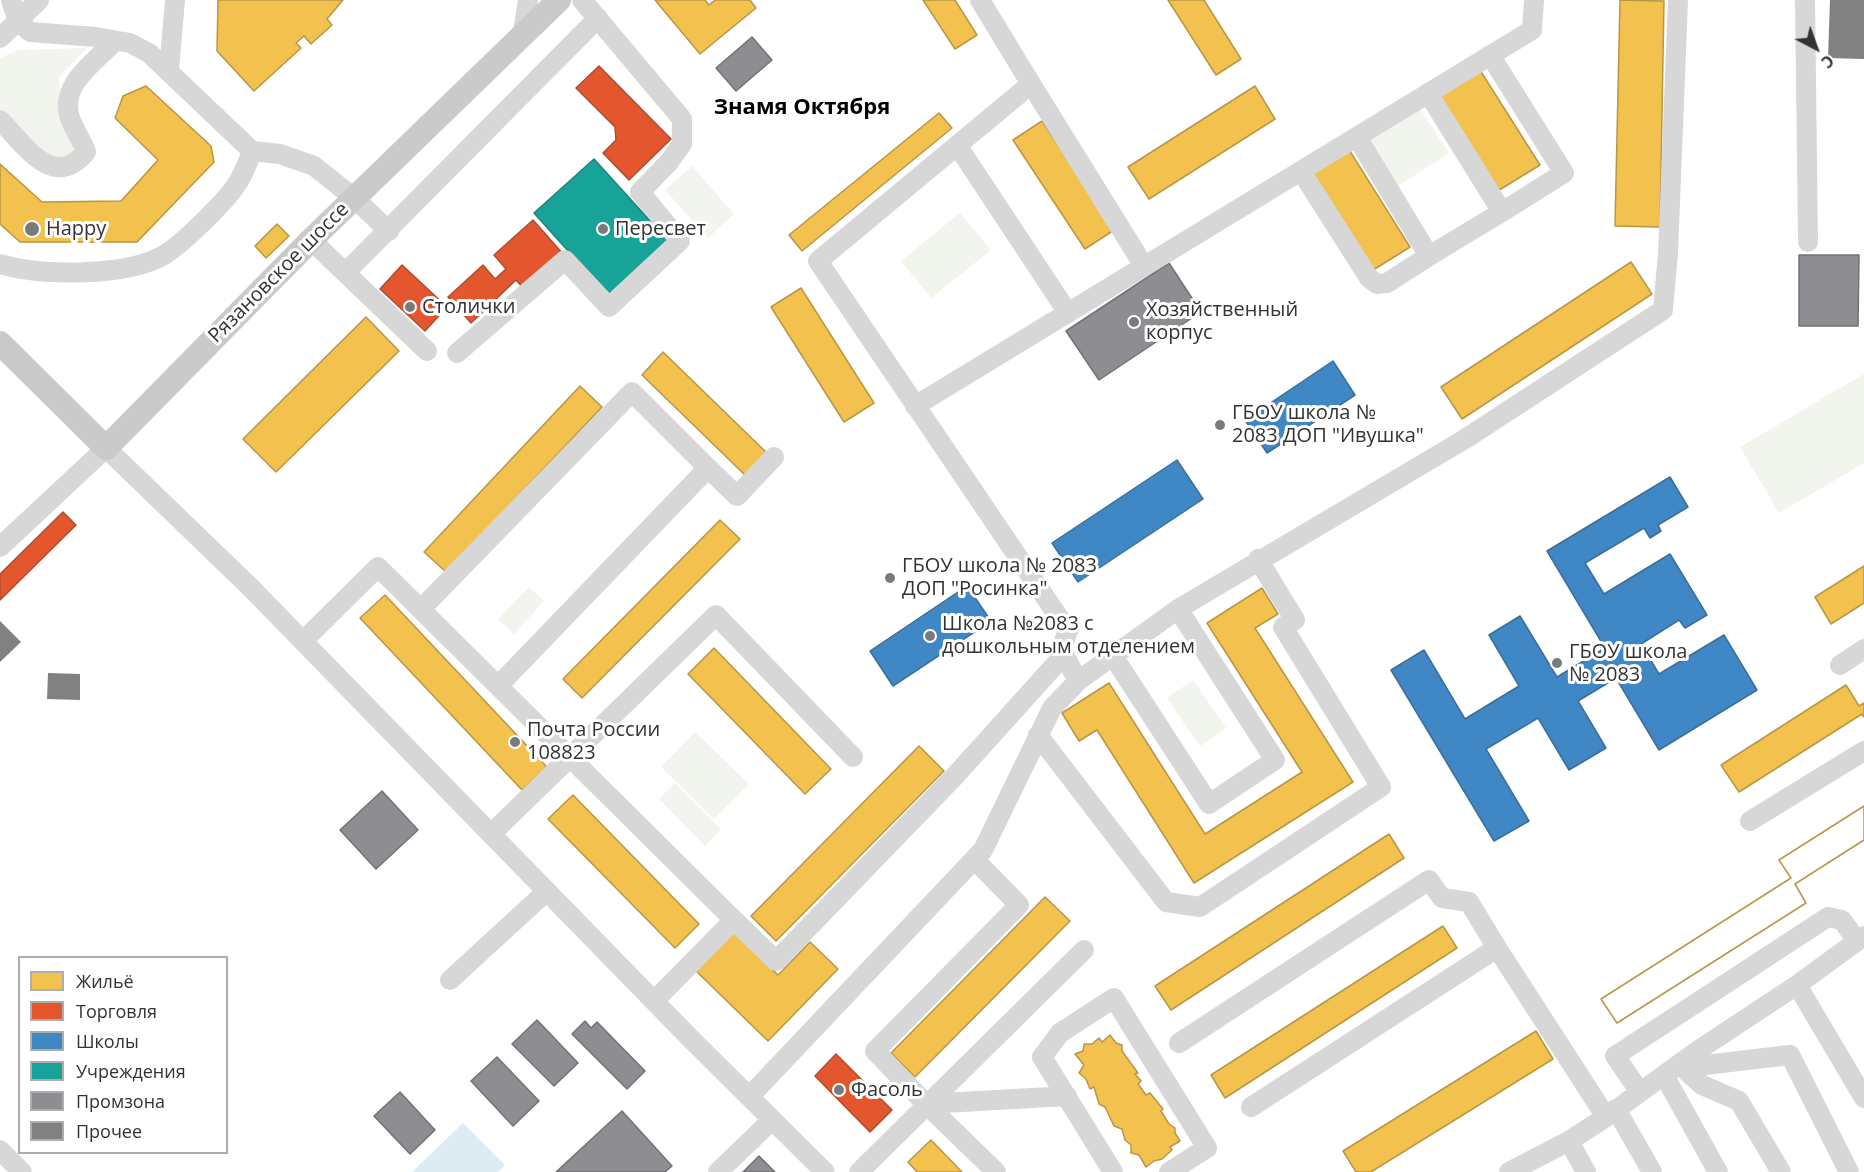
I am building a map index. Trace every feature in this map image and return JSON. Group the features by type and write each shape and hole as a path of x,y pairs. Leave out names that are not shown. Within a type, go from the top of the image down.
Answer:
{"main road":[{"name":"Рязановское шоссе","path":"105,448 311,240 559,0"},
{"path":"0,343 105,448"}],"street":[{"path":"11,0 18,21 30,32 96,37 130,43 149,53 252,151 280,154 314,166 354,198 389,231"},
{"path":"0,38 39,0"},
{"path":"169,70 176,0"},
{"path":"523,33 528,0"},
{"path":"457,353 565,260 609,307 680,241 640,192 669,162 682,144 682,119 582,0"},
{"path":"980,0 1144,266"},
{"path":"915,406 1532,30 1534,0"},
{"path":"749,1097 982,849 1052,708 1078,681 1178,609 1258,559 1465,439 1663,310 1668,253 1678,0"},
{"path":"1805,0 1808,242"},
{"path":"345,273 598,18"},
{"path":"0,120 47,166 58,169 79,161 86,152 81,136 71,121 66,102 70,88 114,42"},
{"path":"1301,171 1369,278 1377,284 1387,283 1564,173 1490,56"},
{"path":"1031,84 818,261 1068,631 1061,649 1078,681"},
{"path":"1428,93 1502,212"},
{"path":"1357,137 1429,256"},
{"path":"957,145 1068,313"},
{"path":"0,264 19,270 66,272 114,269 164,255 234,189 245,171 252,151"},
{"path":"311,240 427,351"},
{"path":"421,609 632,392 737,496 774,457"},
{"path":"105,448 303,641 654,1001 825,1172"},
{"name":"Рязановское шоссе","path":"0,547 105,448"},
{"path":"498,686 708,468"},
{"path":"1038,735 1166,902 1200,907 1381,787 1283,627 1295,620 1258,559"},
{"path":"303,641 378,567 776,961 954,777 1064,655"},
{"path":"1113,656 1209,804 1275,760 1178,609"},
{"path":"491,834 716,615 853,757"},
{"path":"1840,665 1864,649"},
{"path":"1750,821 1864,751"},
{"path":"974,859 1019,905 875,1051 996,1172"},
{"path":"1179,1043 1429,880 1443,898 1469,903 1497,948 1652,1172"},
{"path":"450,981 547,891"},
{"path":"1521,1169 1611,1113 1640,1092 1671,1069 1696,1051 1797,985 1861,939 1842,920 1828,917 1615,1056 1640,1092"},
{"path":"654,1001 734,920"},
{"path":"1251,1107 1497,948"},
{"path":"859,1172 1084,950"},
{"path":"1797,985 1864,1098"},
{"path":"1113,1172 1042,1057 1060,1033 1114,998 1207,1148 1169,1172"},
{"path":"1696,1051 1705,1065 1790,1055 1849,1172"},
{"path":"1671,1069 1718,1172"},
{"path":"1671,1069 1739,1101 1781,1172"},
{"path":"926,1104 1067,1096"},
{"path":"718,1172 772,1120"},
{"path":"1569,1141 1586,1172"},
{"path":"0,1150 22,1172"}],"shaded area":[{"path":"87,48 59,77 62,105 77,153 50,163 0,113 0,58 18,50"},
{"path":"1417,104 1449,153 1398,186 1366,137"},
{"path":"692,166 734,214 708,238 665,190"},
{"path":"960,213 991,250 931,298 901,261"},
{"path":"1864,374 1864,463 1779,513 1740,447"},
{"path":"529,587 544,601 514,634 498,619"},
{"path":"1193,680 1226,728 1200,746 1167,698"},
{"path":"695,732 749,784 714,819 661,767"},
{"path":"675,783 721,829 705,846 659,799"},
{"path":"463,1123 505,1165 498,1172 412,1172"}],"building: Жильё":[{"path":"218,0 343,0 327,19 332,25 311,44 304,36 296,43 301,48 254,91 217,51"},
{"path":"655,0 705,0 709,5 715,0 750,0 756,8 700,54"},
{"path":"923,0 955,0 977,35 955,49"},
{"path":"1168,0 1204,0 1241,59 1216,75"},
{"path":"1620,0 1664,1 1660,227 1615,226"},
{"path":"1478,67 1540,165 1496,192 1435,94"},
{"path":"146,86 211,146 214,162 137,242 20,242 0,224 0,164 42,202 121,201 158,160 115,118 123,96"},
{"path":"1255,86 1275,119 1149,199 1128,167"},
{"path":"939,113 952,128 802,251 789,235"},
{"path":"1042,121 1114,230 1085,249 1013,140"},
{"path":"1348,148 1410,247 1370,272 1308,172"},
{"path":"277,224 289,236 266,258 255,246"},
{"path":"1631,262 1652,294 1462,419 1441,387"},
{"path":"801,288 874,403 844,422 771,307"},
{"path":"366,317 399,351 276,472 243,439"},
{"path":"663,352 769,455 747,477 642,375"},
{"path":"580,386 602,407 446,572 424,552"},
{"path":"720,520 740,539 582,698 563,679"},
{"path":"1864,566 1864,603 1831,624 1815,597"},
{"path":"1262,588 1278,614 1255,628 1353,782 1194,883 1097,730 1079,741 1062,713 1109,683 1205,834 1302,772 1207,623"},
{"path":"385,595 547,767 522,790 360,618"},
{"path":"714,648 831,769 805,794 688,674"},
{"path":"1846,685 1859,706 1864,703 1864,717 1862,714 1739,792 1721,765"},
{"path":"919,746 944,771 776,941 751,916"},
{"path":"573,795 699,924 675,948 548,819"},
{"path":"1864,806 1864,840 1795,884 1806,903 1617,1023 1601,999 1791,878 1779,860"},
{"path":"1864,806 1864,840 1795,884 1806,903 1617,1023 1601,999 1791,878 1779,860"},
{"path":"1389,834 1404,858 1171,1010 1155,986"},
{"path":"1045,897 1070,921 915,1077 891,1053"},
{"path":"1443,926 1457,948 1225,1098 1211,1075"},
{"path":"733,931 778,975 810,942 838,969 768,1041 695,970"},
{"path":"1536,1031 1553,1059 1371,1172 1356,1172 1343,1151"},
{"path":"1110,1035 1116,1043 1122,1045 1122,1051 1138,1073 1135,1074 1141,1081 1138,1084 1146,1095 1150,1093 1163,1109 1161,1111 1169,1124 1175,1128 1180,1141 1170,1147 1172,1150 1162,1159 1146,1167 1139,1155 1131,1153 1131,1145 1125,1140 1122,1129 1114,1126 1105,1107 1099,1104 1094,1087 1090,1089 1086,1079 1079,1073 1084,1065 1075,1054 1083,1051 1084,1044 1092,1044 1099,1038 1102,1042"},
{"path":"931,1140 962,1172 917,1172 908,1162"}],"building: Торговля":[{"path":"599,66 671,139 629,180 603,153 616,140 615,127 576,88"},
{"path":"533,220 564,255 525,290 516,280 471,323 448,297 483,265 495,279 506,269 494,255"},
{"path":"402,265 447,307 425,331 380,289"},
{"path":"63,512 76,525 0,600 0,574"},
{"path":"836,1054 892,1110 870,1132 815,1076"}],"building: Школы":[{"path":"1333,361 1355,395 1267,453 1245,420"},
{"path":"1177,460 1203,499 1078,582 1052,543"},
{"path":"1670,477 1688,507 1658,525 1661,531 1650,538 1644,528 1585,563 1604,594 1670,554 1707,615 1685,628 1679,620 1641,644 1659,674 1724,635 1757,690 1659,750 1616,678 1578,701 1606,748 1569,770 1538,718 1486,749 1529,821 1494,841 1391,670 1424,650 1465,719 1519,686 1489,635 1520,616 1557,677 1605,648 1547,551"},
{"name":"Школа №2083 с дошкольным отделением","path":"967,586 991,621 893,686 870,651"}],"building: Учреждения":[{"name":"Пересвет","path":"594,159 673,246 612,300 534,213"}],"building: Промзона":[{"path":"752,37 772,60 736,91 716,68"},
{"path":"1799,255 1859,255 1858,326 1799,326"},
{"name":"Хозяйственный корпус","path":"1169,263 1201,312 1099,380 1066,331"},
{"path":"382,791 418,830 376,869 340,830"},
{"path":"537,1020 578,1063 554,1086 512,1044"},
{"path":"585,1021 591,1028 597,1022 645,1071 627,1089 572,1034"},
{"path":"497,1057 539,1101 513,1126 471,1081"},
{"path":"400,1092 435,1130 410,1154 374,1116"},
{"path":"622,1111 672,1166 665,1172 556,1172"},
{"path":"759,1156 775,1172 743,1172"}],"building: Прочее":[{"path":"1830,0 1864,0 1864,59 1828,58"},
{"path":"0,621 21,642 0,662"},
{"path":"48,673 80,674 80,700 47,699"}],"place":[{"name":"Happy","path":"32,229"},
{"name":"Пересвет","path":"603,229"},
{"name":"Столички","path":"410,307"},
{"name":"Хозяйственный корпус","path":"1134,322"},
{"name":"ГБОУ школа № 2083 ДОП \"Ивушка\"","path":"1220,425"},
{"name":"ГБОУ школа № 2083 ДОП \"Росинка\"","path":"890,578"},
{"name":"Школа №2083 с дошкольным отделением","path":"930,636"},
{"name":"ГБОУ школа № 2083","path":"1557,663"},
{"name":"Почта России 108823","path":"515,742"},
{"name":"Фасоль","path":"839,1090"}],"district":[{"name":"Знамя Октября","path":"802,108"}]}
